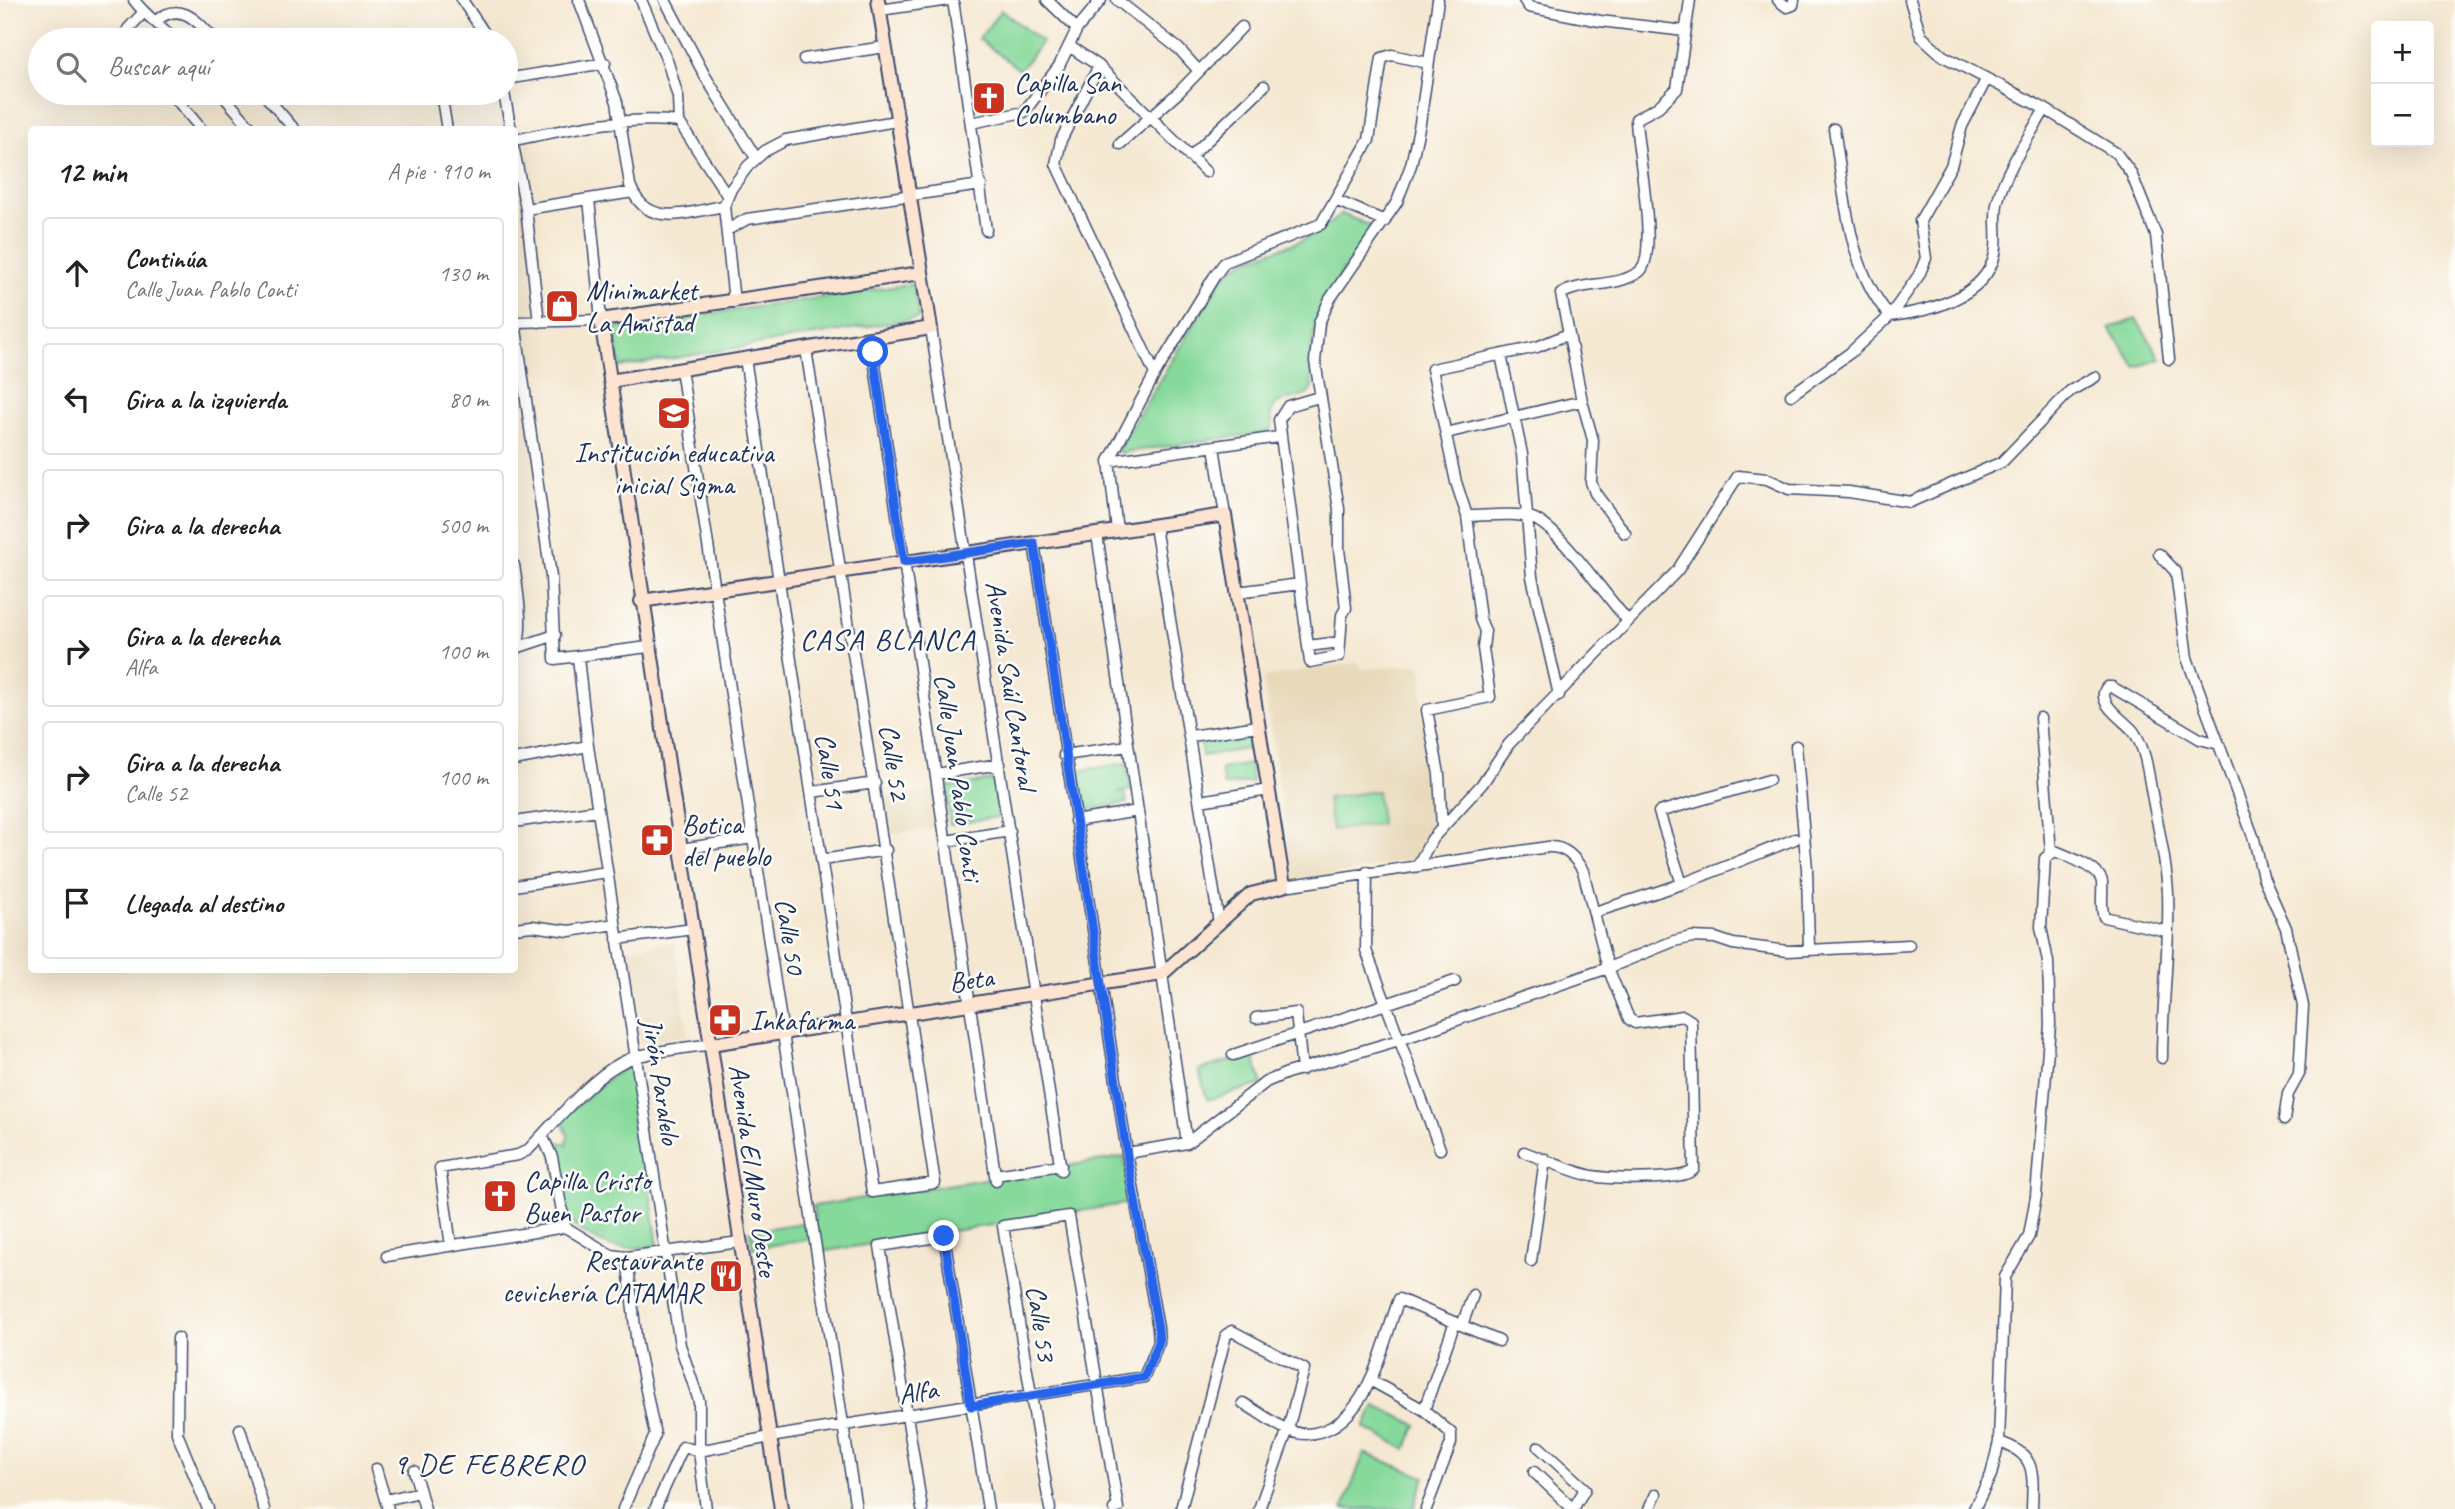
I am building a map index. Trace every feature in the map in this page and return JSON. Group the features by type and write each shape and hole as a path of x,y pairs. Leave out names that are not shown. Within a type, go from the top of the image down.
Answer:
{"street":[{"path":"134,0 143,13 163,28"},
{"path":"462,0 481,28"},
{"path":"579,0 605,63 621,124 632,192 644,208 658,215 724,206"},
{"path":"641,0 668,63 678,97 679,122 727,195"},
{"path":"665,0 705,76 756,158"},
{"path":"879,5 951,0 986,230"},
{"path":"1047,0 1077,29"},
{"path":"971,123 1024,111 1059,66 1077,29 1101,0"},
{"path":"1117,0 1179,49 1199,71"},
{"path":"1319,397 1283,410 1279,420 1279,437 1310,662 1338,657 1342,614 1346,608 1339,548 1339,509 1315,361 1319,323 1330,299 1397,202 1411,165 1438,0"},
{"path":"1524,0 1529,6 1600,21 1685,31"},
{"path":"1625,533 1595,493 1591,482 1594,440 1582,401 1561,297 1563,292 1613,283 1639,272 1645,265 1648,234 1636,118 1658,107 1677,89 1690,0"},
{"path":"1778,0 1787,7 1793,5 1794,0"},
{"path":"1910,0 1921,36 1943,56 2045,109 2116,153 2131,173 2156,235 2169,359"},
{"name":"Avenida Saúl Cantoral","path":"879,5 1061,1167 996,1178"},
{"path":"156,21 164,12 176,7 188,11 204,28"},
{"path":"129,28 143,13"},
{"path":"1120,144 1242,27"},
{"path":"1069,46 1099,66 1206,172"},
{"path":"804,59 885,47"},
{"path":"1117,531 1110,461 1155,374 1225,262 1321,223 1369,140 1382,58 1392,55 1429,63"},
{"path":"518,77 605,63"},
{"path":"1099,66 1061,140 1056,164 1155,374"},
{"path":"1791,395 1850,353 1890,316 1919,275 1926,258 1920,221 1951,166 1962,127 1986,80"},
{"path":"1190,157 1264,86"},
{"path":"181,105 199,126"},
{"path":"231,105 249,126"},
{"path":"273,105 292,126"},
{"path":"443,105 446,126"},
{"path":"506,105 510,126"},
{"path":"1890,316 1918,313 1978,284 1995,255 1998,200 2045,109"},
{"path":"518,139 584,125 663,120 679,122"},
{"path":"734,302 724,206 727,195 756,158 773,146 804,135 896,121"},
{"path":"1834,129 1855,251 1874,298 1890,316"},
{"path":"518,170 526,209 539,322"},
{"path":"727,230 747,219 981,185"},
{"path":"526,209 632,192"},
{"path":"589,199 601,320"},
{"path":"1335,200 1385,222"},
{"path":"518,322 601,320 921,273"},
{"name":"Avenida El Muro Oeste","path":"601,320 641,601 781,1509"},
{"path":"610,381 931,328"},
{"path":"1442,828 1439,774 1427,710 1490,697 1483,648 1485,631 1480,619 1467,516 1432,369 1537,348 1568,334"},
{"name":"Calle Juan Pablo Conti","path":"871,339 996,1178"},
{"path":"518,340 528,400 555,635 555,660 648,647"},
{"name":"Calle 52","path":"806,349 886,850 935,1183 872,1192"},
{"path":"1501,355 1522,454 1530,517 1532,577 1559,695"},
{"name":"Calle 51","path":"745,358 872,1192"},
{"name":"Calle 50","path":"681,369 856,1509"},
{"path":"1419,863 1442,828 1482,784 1510,744 1677,571 1740,475 1767,479 1789,489 1849,492 1910,502 2002,462 2070,391 2095,377"},
{"path":"1446,433 1582,401"},
{"path":"1110,461 1279,437"},
{"path":"1214,447 1284,886"},
{"path":"641,601 1225,515"},
{"path":"1467,516 1530,517 1540,521 1585,567 1628,621"},
{"path":"1155,526 1191,736 1219,923"},
{"path":"1097,534 1187,1143"},
{"path":"1034,543 1126,1153 1187,1143 1266,1082 1399,1040 1608,968 1637,954 1692,937 1715,938 1732,944 1788,951 1909,945"},
{"path":"2160,554 2176,572 2187,658 2254,839 2263,877 2286,928 2303,1006 2299,1074 2288,1094 2284,1119"},
{"path":"1237,592 1300,584"},
{"path":"518,650 555,635"},
{"path":"1308,646 1340,642"},
{"name":"Jirón Paralelo","path":"578,658 588,746 680,1345 699,1401 699,1451 706,1509"},
{"path":"2162,1058 2168,896 2164,847 2144,752 2133,731 2119,719 2103,697 2104,691 2107,687 2112,687 2200,739 2219,744"},
{"path":"1974,1509 1991,1475 1999,1442 2005,1277 2029,1236 2036,1196 2050,1025 2041,897 2045,858 2051,852 2040,718"},
{"path":"1191,736 1258,726"},
{"path":"518,759 588,746"},
{"path":"1064,755 1128,746"},
{"path":"1796,746 1807,869 1809,948"},
{"path":"936,774 1000,764"},
{"path":"1682,884 1658,812 1769,780"},
{"path":"811,792 875,783"},
{"path":"1200,801 1269,790"},
{"path":"518,821 598,810"},
{"path":"1074,821 1138,811"},
{"path":"946,841 1010,831"},
{"path":"681,849 753,838"},
{"path":"1595,912 1682,884 1795,839"},
{"path":"1162,974 1251,894 1419,863 1556,846 1575,856 1595,912 1608,968 1626,1014 1632,1021 1683,1016 1691,1021 1694,1169 1685,1176 1591,1176 1524,1152"},
{"path":"822,860 886,850"},
{"path":"2051,852 2094,871 2101,877 2101,908 2104,917 2166,931"},
{"path":"518,885 607,872"},
{"path":"1367,872 1366,950 1440,1149"},
{"path":"518,928 532,926 569,930 615,924"},
{"path":"617,939 693,929"},
{"name":"Beta","path":"635,1057 1162,974"},
{"path":"1233,1055 1455,981"},
{"path":"1256,1018 1295,1012 1302,1070"},
{"path":"451,1246 440,1168 519,1155 599,1079 635,1057"},
{"path":"542,1135 552,1157 565,1227"},
{"name":"Alfa","path":"655,1509 683,1447 699,1451 770,1437 1144,1377 1159,1342 1158,1328 1126,1153"},
{"path":"1531,1261 1545,1159"},
{"name":"Calle 53","path":"1050,1509 1003,1226 1069,1216 1099,1386"},
{"path":"387,1256 565,1227 611,1255 627,1257 740,1242"},
{"path":"922,1509 880,1246 944,1236 988,1509"},
{"path":"623,1509 655,1435 637,1345 627,1257"},
{"path":"1424,1410 1458,1324 1473,1294"},
{"path":"1243,1403 1288,1429 1306,1434 1341,1421 1353,1410 1370,1380 1399,1299 1499,1341"},
{"path":"1181,1509 1228,1332 1236,1332 1304,1369 1288,1429 1259,1509"},
{"path":"178,1338 177,1433 208,1509"},
{"path":"1370,1380 1424,1410 1447,1427 1451,1443 1426,1509"},
{"path":"1099,1386 1116,1509"},
{"path":"240,1429 264,1509"},
{"path":"1999,1442 2018,1448 2028,1459 2031,1468 2032,1509"},
{"path":"1534,1472 1573,1509 1585,1489 1539,1447"},
{"path":"376,1469 387,1504 419,1492"},
{"path":"414,1471 425,1509"},
{"path":"1649,1509 1656,1493"}],"shaded area":[{"path":"1359,662 1361,669 1418,665 1423,671 1422,706 1433,772 1436,824 1420,858 1296,883 1292,879 1263,677"},
{"path":"936,790 941,827 886,835 881,798"},
{"path":"675,942 688,1036 640,1043 627,949"}],"green space":[{"path":"1001,10 1042,42 1020,70 979,39"},
{"path":"1342,214 1373,227 1374,232 1340,275 1316,321 1310,356 1312,388 1308,394 1276,403 1271,412 1272,427 1267,432 1120,453 1117,451 1221,279 1239,265 1306,238"},
{"path":"913,284 919,318 620,367 614,328"},
{"path":"2136,319 2161,359 2136,367 2109,328"},
{"path":"1252,731 1254,748 1202,756 1200,738"},
{"path":"1126,763 1131,790 1117,793 1125,792 1127,803 1084,810 1078,771"},
{"path":"1250,764 1252,782 1224,786 1221,769"},
{"path":"994,780 999,817 950,824 945,787"},
{"path":"1377,791 1381,824 1332,830 1327,798"},
{"path":"1253,1054 1262,1084 1207,1100 1199,1070"},
{"path":"631,1065 658,1246 618,1248 600,1242 566,1220 550,1140 567,1144 568,1135 561,1119 613,1075"},
{"path":"1124,1157 1131,1203 820,1252 818,1238 753,1248 750,1231 815,1221 813,1206"},
{"path":"1375,1405 1417,1425 1406,1449 1364,1428"},
{"path":"1364,1453 1425,1477 1413,1509 1343,1509"}],"place":[{"name":"Capilla San Columbano","path":"989,98"},
{"name":"Minimarket La Amistad","path":"562,306"},
{"name":"Institución educativa inicial Sigma","path":"674,413"},
{"name":"Botica del pueblo","path":"657,840"},
{"name":"Inkafarma","path":"725,1020"},
{"name":"Capilla Cristo Buen Pastor","path":"500,1196"},
{"name":"Restaurante cevichería CATAMAR","path":"726,1276"}],"district":[{"name":"CASA BLANCA","path":"888,639"},
{"name":"9 DE FEBRERO","path":"489,1464"}],"route":[{"path":"873,352 904,562 1034,543 1064,755 1128,1161 1158,1328 1159,1342 1144,1377 971,1406 944,1236"}]}
